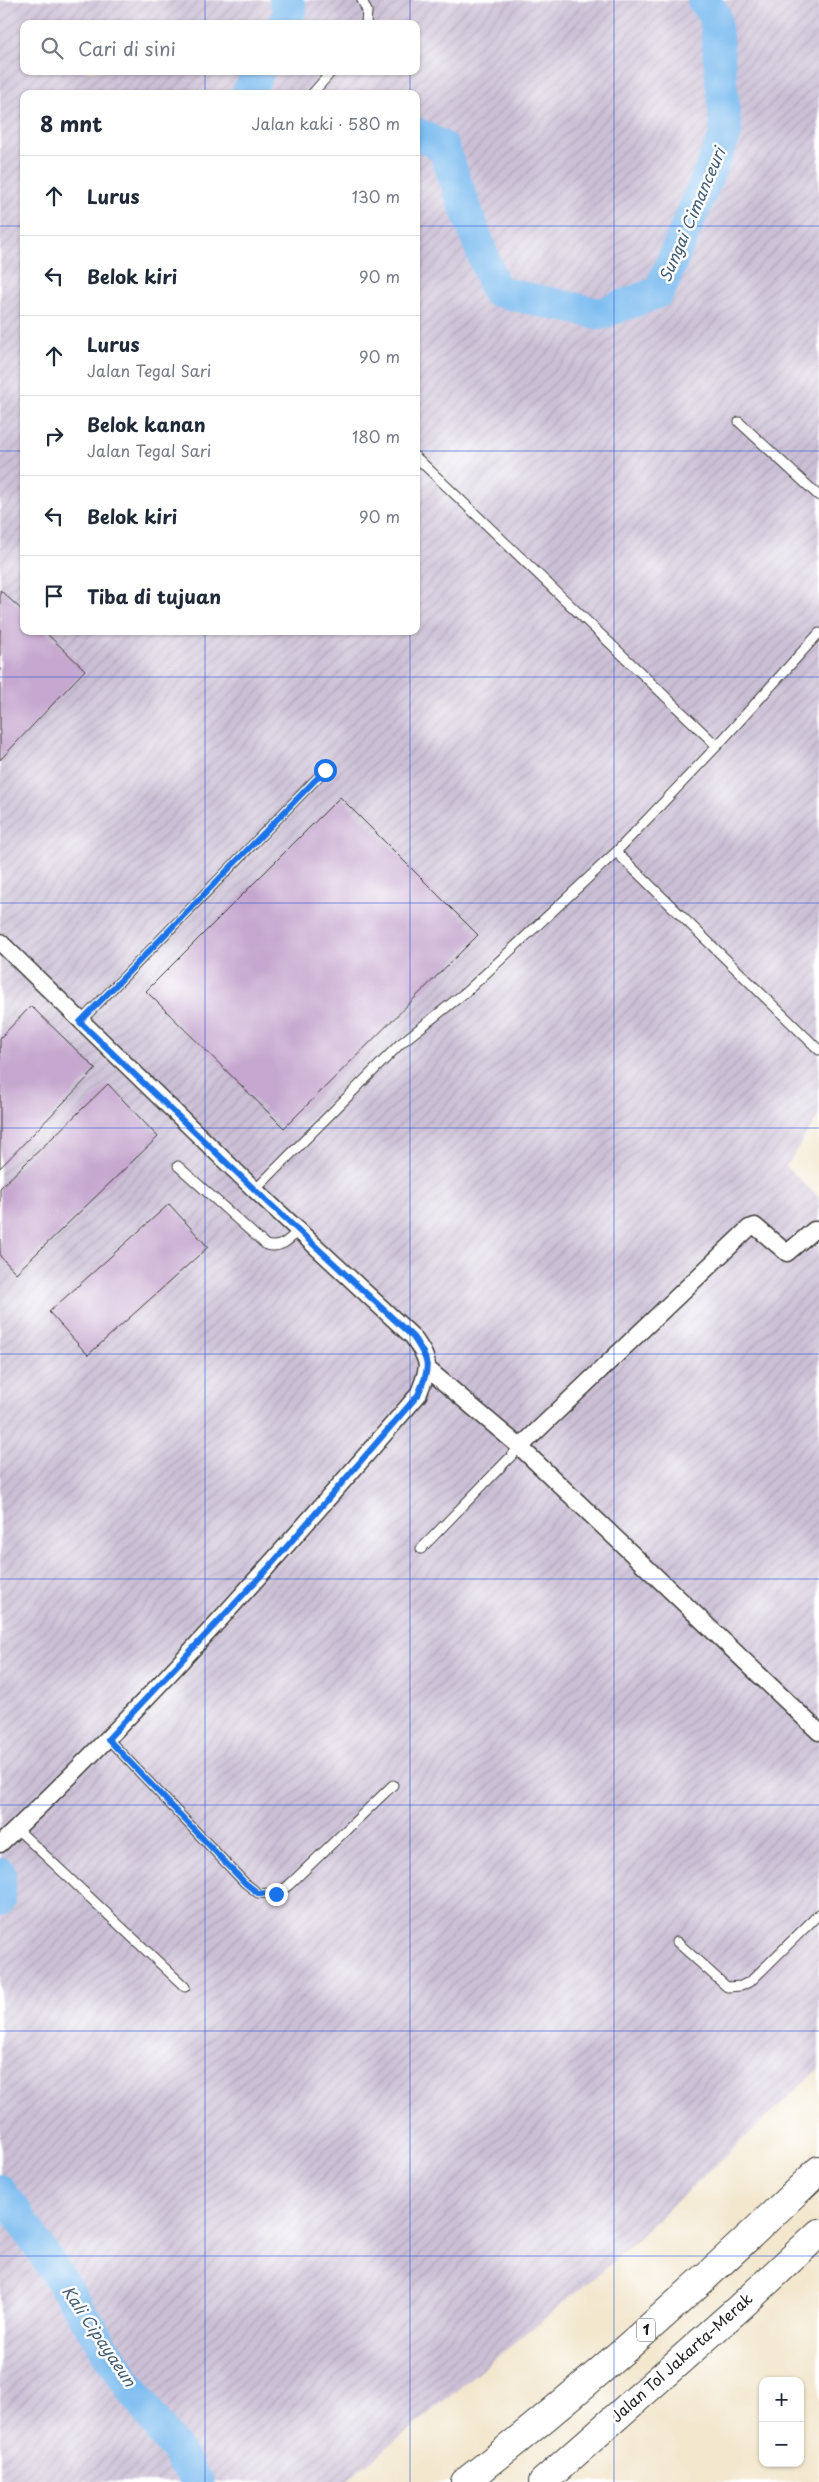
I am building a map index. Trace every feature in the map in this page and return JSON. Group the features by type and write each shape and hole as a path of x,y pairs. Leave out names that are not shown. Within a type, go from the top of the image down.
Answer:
{"highway":[{"name":"1","path":"465,2482 504,2452 707,2278 819,2170"},
{"name":"Jalan Tol Jakarta–Merak","path":"543,2482 739,2308 819,2232"}],"street":[{"path":"0,942 80,1022 255,1190 413,1337 424,1353 428,1370 418,1395 270,1566 108,1739 7,1838"},
{"path":"520,1447 749,1228 755,1226 787,1253 814,1230 819,1230"},
{"path":"428,1370 520,1447 819,1732"}],"lane":[{"path":"362,0 367,11 366,20"},
{"path":"315,90 329,75"},
{"path":"739,422 819,496"},
{"path":"420,461 717,746"},
{"path":"255,1190 400,1044 467,991 616,852 717,746 819,633"},
{"path":"80,1022 325,770"},
{"path":"616,852 819,1050"},
{"path":"178,1166 266,1245 274,1247 286,1243 298,1231"},
{"path":"421,1549 520,1447"},
{"path":"108,1739 245,1883 258,1893 276,1894 289,1885 393,1784"},
{"path":"7,1838 185,1987"},
{"path":"677,1942 727,1987 735,1988 751,1981 819,1914"}],"shaded area":[{"path":"0,0 819,0 819,1115 786,1166 819,1198 819,2068 608,2266 345,2482 0,2482"}],"building":[{"path":"0,590 20,608 20,635 48,635 85,670 0,760"},
{"path":"340,797 478,935 284,1128 146,991"},
{"path":"31,1006 96,1069 0,1168 0,1038"},
{"path":"108,1084 158,1137 16,1273 0,1256 0,1188"},
{"path":"169,1204 208,1247 88,1355 49,1312"}],"waterway":[{"name":"Sungai Cimanceuri","path":"285,0 291,9 285,20"},
{"name":"Sungai Cimanceuri","path":"420,135 443,147 496,291 600,314 659,292 726,133 715,15 703,0"},
{"name":"Sungai Cimanceuri","path":"249,90 257,75"},
{"name":"Kali Cipayaeun","path":"0,1873 0,1901"},
{"name":"Kali Cipayaeun","path":"0,2190 125,2379 198,2482"}],"route":[{"path":"276,1894 258,1893 245,1883 108,1739 270,1566 418,1395 428,1370 424,1353 413,1337 255,1190 80,1022 325,770"}]}
